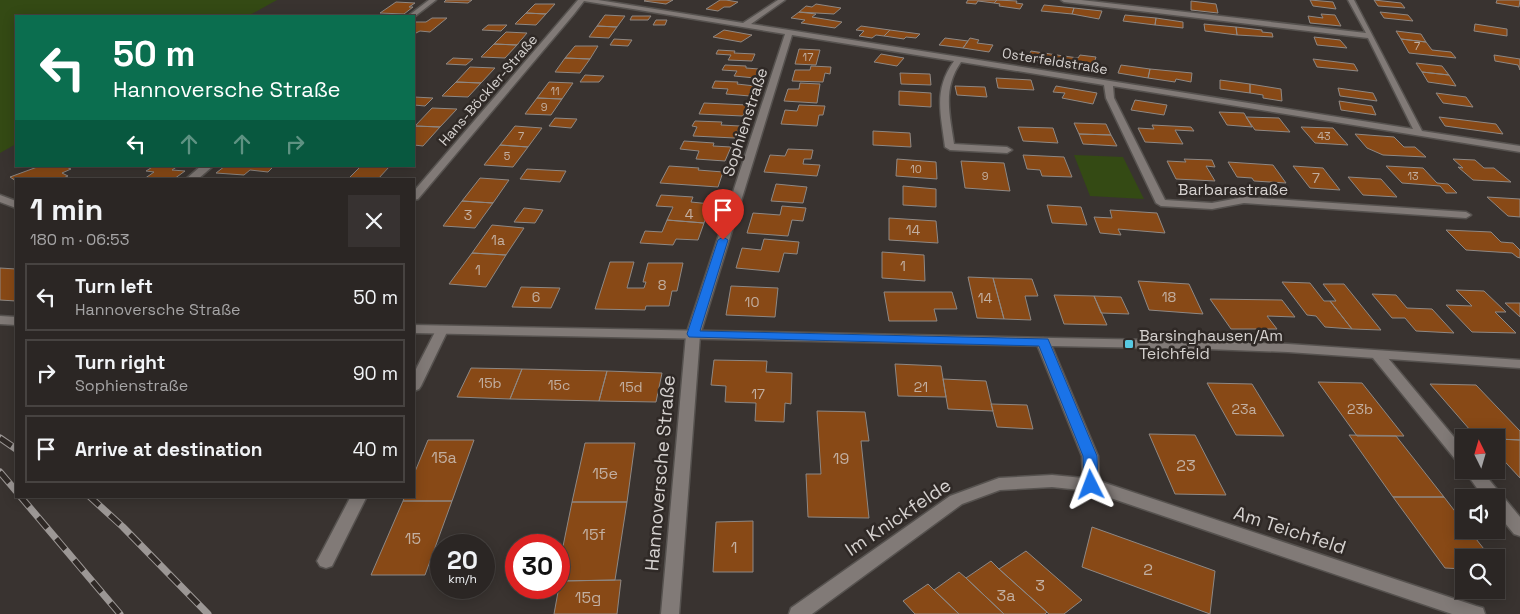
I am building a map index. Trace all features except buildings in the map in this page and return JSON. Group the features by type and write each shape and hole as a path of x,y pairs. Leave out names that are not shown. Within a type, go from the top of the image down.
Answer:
{"street":[{"path":"412,15 433,0"},
{"name":"Hans-Böckler-Straße","path":"415,196 572,13 581,0"},
{"name":"Osterfeldstraße","path":"586,0 1520,149"},
{"path":"745,25 782,0"},
{"path":"1064,0 1169,10 1371,36"},
{"path":"1350,0 1371,36 1419,133"},
{"name":"Sophienstraße","path":"693,334 789,32"},
{"path":"958,59 949,72 943,90 950,148 1007,150"},
{"name":"Barbarastraße","path":"1108,83 1110,98 1161,203 1212,206 1244,200 1466,215"},
{"path":"192,178 207,167"},
{"path":"0,198 15,205"},
{"path":"0,320 15,321"},
{"path":"415,329 1279,348 1520,364"},
{"path":"415,384 442,330"},
{"name":"Hannoversche Straße","path":"670,614 693,334"},
{"path":"1044,342 1090,456 1091,485"},
{"path":"1378,354 1455,449"},
{"path":"1479,479 1487,489"},
{"name":"Im Knickfelde","path":"798,614 956,500 999,484 1052,481 1091,485"},
{"name":"Am Teichfeld","path":"1091,485 1476,614"},
{"path":"326,561 358,498"},
{"path":"1505,511 1520,530"}],"green space":[{"path":"0,0 277,0 250,15 15,15 15,145 0,153"},
{"path":"1074,155 1123,157 1144,199 1090,196"}],"railway":[{"path":"0,438 15,448"},
{"path":"0,472 15,490"},
{"path":"22,498 120,614"},
{"path":"91,498 123,527 208,614"}],"place":[{"name":"Barsinghausen/Am Teichfeld","path":"1129,344"}],"route":[{"path":"723,240 693,334 1044,342 1090,456 1091,485"}]}
